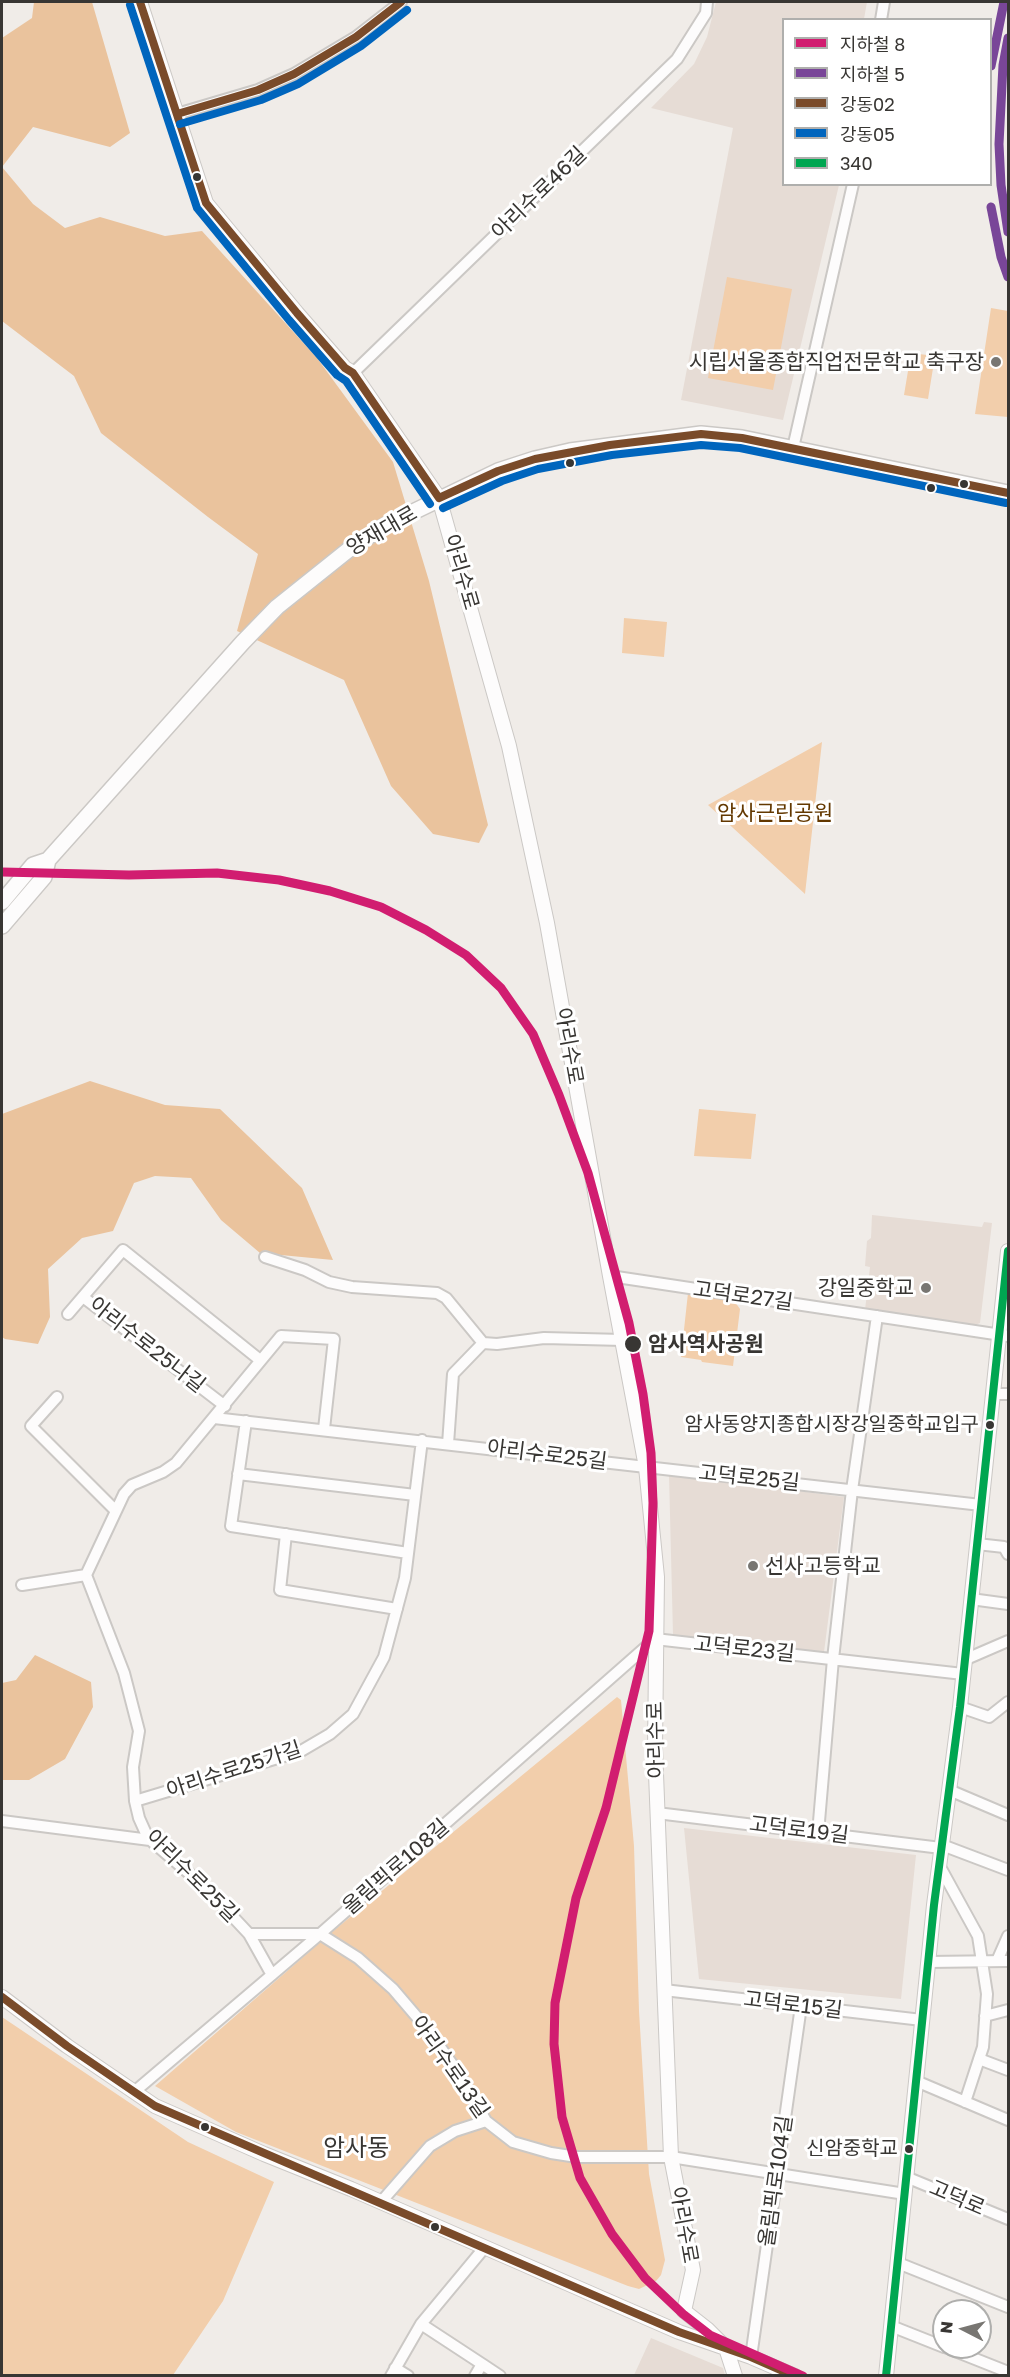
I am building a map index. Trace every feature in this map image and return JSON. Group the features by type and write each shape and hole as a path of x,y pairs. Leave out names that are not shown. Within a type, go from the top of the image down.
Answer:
{"main road":[{"name":"아리수로","path":"140,2 206,203 297,313 345,368 353,373 439,498 509,746 547,923 646,1467 657,1577 655,1639 657,1813 671,2157 693,2270 684,2311 726,2348"},
{"name":"양재대로","path":"2,902 33,865 48,860 277,607 352,547 386,525 498,471 535,459 610,445 701,434 742,438 1008,493"},
{"name":"양재대로","path":"2,926 45,877 48,860"},
{"name":"고덕로","path":"886,2376 928,1962 960,1707 993,1394 1004,1335 1008,1251"},
{"path":"2,1997 67,2046 155,2106 679,2332 751,2356 795,2376"},
{"path":"726,2348 735,2376"}],"street":[{"path":"177,114 258,90 294,74 356,38 401,2"},
{"name":"아리수로46길","path":"353,373 677,59 706,13 707,2"},
{"path":"881,18 884,2"},
{"path":"793,448 853,186"},
{"name":"아리수로25나길","path":"225,1406 83,1297 123,1250 260,1360"},
{"path":"265,1257 305,1270 329,1282 352,1287 437,1293 446,1298 483,1343"},
{"name":"고덕로27길","path":"610,1276 1004,1335"},
{"path":"68,1314 83,1297"},
{"path":"818,1833 833,1659 852,1490 877,1316"},
{"path":"22,1585 86,1575 124,1494 132,1485 163,1472 176,1463 281,1336 334,1339 324,1430"},
{"path":"448,1443 453,1374 483,1343 544,1338 623,1340"},
{"path":"993,1394 1008,1394"},
{"path":"57,1397 31,1426 116,1511"},
{"name":"아리수로25길","path":"214,1418 646,1467"},
{"path":"246,1421 231,1526 408,1553"},
{"name":"아리수로25가길","path":"135,1801 301,1752 330,1734 353,1714 384,1657 405,1578 422,1440"},
{"name":"고덕로25길","path":"646,1467 981,1505"},
{"path":"238,1474 415,1495"},
{"path":"286,1534 280,1590 397,1609"},
{"path":"977,1544 1004,1547 1008,1554"},
{"name":"아리수로25길","path":"86,1575 124,1673 139,1731 133,1767 135,1801 139,1818 150,1840 205,1887 249,1934 320,1934"},
{"path":"971,1599 1008,1604"},
{"name":"고덕로23길","path":"655,1639 833,1659 964,1667"},
{"name":"올림픽로108길","path":"134,2092 320,1934 655,1639"},
{"path":"964,1667 1008,1641"},
{"path":"960,1707 989,1717 1008,1702"},
{"path":"949,1790 1008,1815"},
{"name":"고덕로19길","path":"657,1813 942,1846 1008,1870"},
{"path":"2,1821 150,1840"},
{"path":"939,1865 978,1936 987,1994 983,2048 965,2102"},
{"path":"249,1934 272,1975"},
{"name":"아리수로13길","path":"320,1934 358,1958 393,1989 428,2030 459,2074 486,2121 513,2142 552,2153 612,2158 671,2157 905,2194"},
{"path":"928,1962 1003,1961 1008,1936"},
{"name":"고덕로15길","path":"664,1990 922,2020"},
{"name":"올림픽로104길","path":"751,2356 801,2006"},
{"path":"985,2016 1008,2010"},
{"path":"980,2059 1008,2070"},
{"path":"916,2081 1008,2120"},
{"path":"381,2202 430,2146 455,2131 486,2121"},
{"name":"고덕로","path":"906,2176 1008,2219"},
{"path":"408,2376 393,2372 421,2324 485,2247"},
{"path":"898,2263 1008,2307"},
{"path":"421,2324 500,2376"},
{"path":"891,2326 932,2342"},
{"path":"975,2359 1008,2372"},
{"path":"475,2376 482,2364"}],"shaded area":[{"path":"34,2 92,2 130,133 110,147 33,127 2,167 2,38 32,18"},
{"path":"716,2 867,2 864,18 782,18 782,186 839,186 783,420 681,400 733,128 651,108 694,64 707,37"},
{"path":"2,167 33,204 65,228 100,217 165,236 202,231 317,358 393,462 429,581 488,825 479,843 433,834 391,786 344,680 237,631 258,554 101,433 74,376 2,321"},
{"path":"90,1081 165,1105 220,1109 302,1188 333,1260 260,1253 221,1220 191,1178 155,1176 134,1183 113,1231 82,1238 48,1269 50,1317 38,1344 2,1337 2,1114"},
{"name":"강일중학교","path":"872,1215 982,1227 984,1222 992,1223 980,1323 973,1326 865,1310 870,1267 865,1266 867,1241 871,1238"},
{"name":"선사고등학교","path":"669,1474 844,1497 824,1652 673,1635"},
{"path":"35,1655 91,1682 93,1707 65,1759 29,1780 2,1780 2,1683 16,1680"},
{"path":"684,1828 916,1855 901,1999 699,1979"},
{"path":"651,2338 723,2368 725,2375 634,2375"}],"green space":[{"path":"727,277 792,289 773,390 708,378"},
{"name":"시립서울종합직업전문학교 축구장","path":"991,308 1008,311 1008,417 975,414"},
{"path":"911,353 935,356 928,399 904,395"},
{"path":"624,618 667,622 664,657 622,653"},
{"name":"암사근린공원","path":"822,742 805,894 708,805"},
{"path":"699,1109 756,1114 751,1159 694,1156"},
{"path":"688,1293 735,1302 740,1309 733,1366 681,1357"},
{"path":"617,1697 621,1700 634,1846 639,2011 649,2174 665,2260 661,2275 656,2281 639,2289 628,2286 236,2132 155,2086 332,1932"},
{"path":"2,2017 188,2142 274,2182 223,2301 173,2375 2,2375"}],"metro line":[{"name":"5","path":"992,61 1004,2"},
{"name":"5","path":"1008,38 1003,65 999,144 1001,185 1008,232"},
{"name":"5","path":"991,207 1001,257 1008,277"},
{"name":"8","path":"2,872 129,875 217,873 279,880 330,891 381,907 426,930 466,955 501,988 533,1034 588,1173 629,1323 643,1394 651,1453 653,1503 649,1631 606,1808 576,1898 555,2003 554,2044 562,2117 580,2178 612,2234 645,2278 683,2314 710,2335 803,2376"}],"transit line":[{"name":"강동02","path":"140,2 206,203 297,313 345,368 353,373 439,498"},
{"name":"강동02","path":"177,114 258,90 294,74 356,37 401,2"},
{"name":"강동05","path":"130,5 197,208 289,320 337,375 346,381 430,504"},
{"name":"강동05","path":"180,124 261,100 298,84 361,46 407,10"},
{"name":"강동02","path":"439,498 498,471 535,459 610,445 701,434 742,438 1008,493"},
{"name":"강동05","path":"443,508 502,481 538,469 612,455 701,445 740,448 1006,503"},
{"name":"340","path":"886,2376 934,1905 960,1707 1008,1251"},
{"name":"강동02","path":"2,1997 67,2046 155,2106 679,2332 751,2357 794,2376"}],"place":[{"name":"시립서울종합직업전문학교 축구장","path":"996,362"},
{"name":"강일중학교","path":"926,1288"},
{"name":"암사역사공원","path":"633,1344"},
{"name":"암사동양지종합시장강일중학교입구","path":"990,1425"},
{"name":"선사고등학교","path":"753,1566"},
{"name":"신암중학교","path":"909,2149"}],"district":[{"name":"암사동","path":"356,2148"}]}
